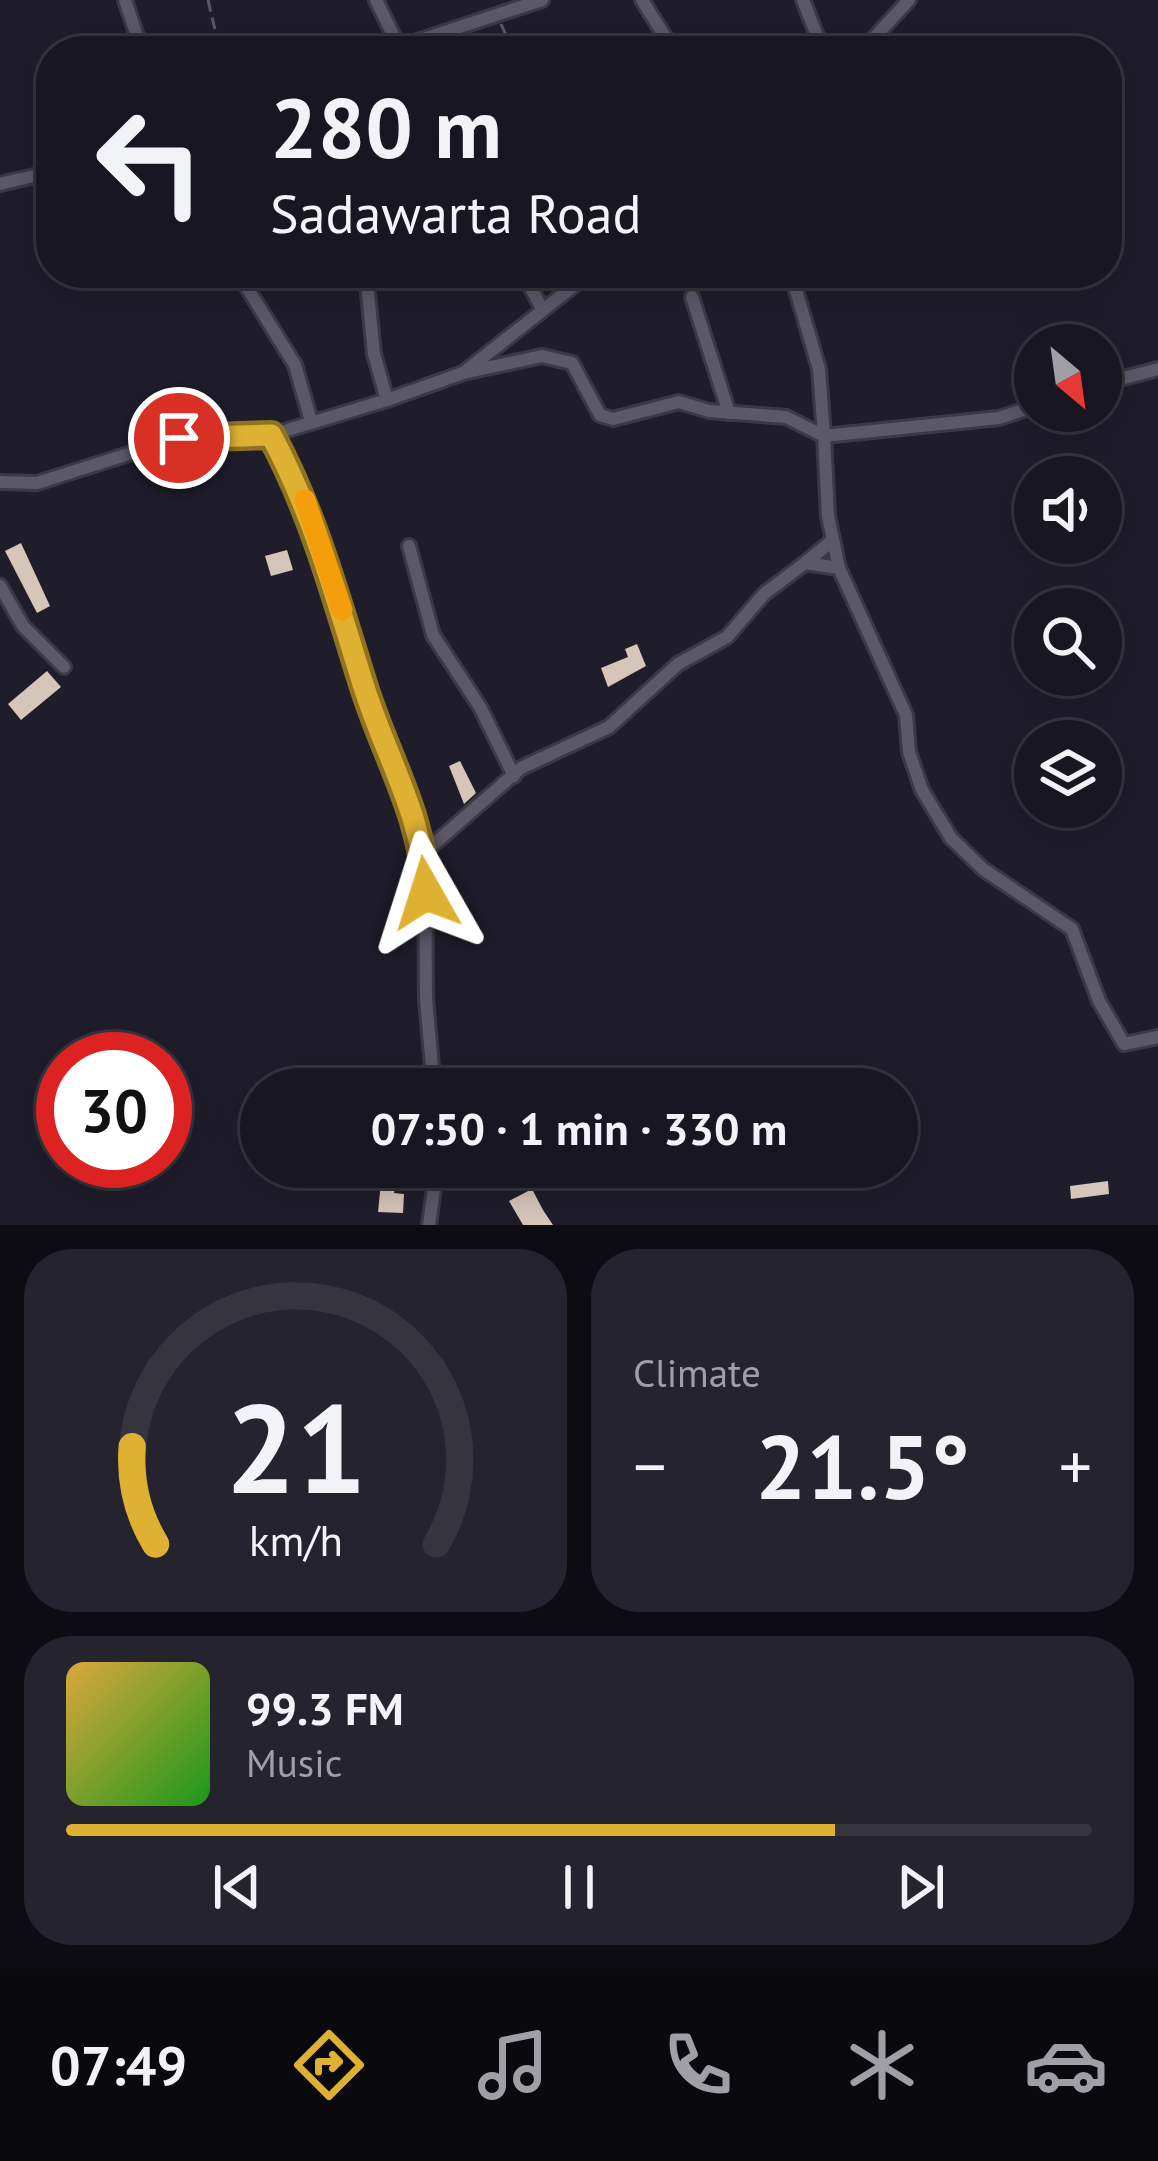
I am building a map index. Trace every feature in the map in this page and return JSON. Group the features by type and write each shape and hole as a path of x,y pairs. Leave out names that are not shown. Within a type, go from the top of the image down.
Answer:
{"street":[{"path":"124,0 137,36"},
{"path":"376,0 394,36"},
{"path":"440,36 542,0"},
{"path":"642,0 665,36"},
{"path":"803,0 817,36"},
{"path":"876,36 909,0"},
{"path":"0,184 36,176"},
{"path":"247,288 295,365 311,421"},
{"path":"367,288 374,355 387,400"},
{"path":"531,288 542,309"},
{"path":"463,373 570,288"},
{"path":"795,288 819,369 839,568 906,716 908,752 922,790 950,838 983,869 1072,929 1099,1001 1124,1044 1158,1037"},
{"path":"692,297 729,413"},
{"path":"0,482 38,483 179,438 271,435 463,373 542,356 572,363 600,415 613,418 679,402 729,413 786,417 824,436 1014,413"},
{"path":"1122,378 1158,369"},
{"path":"271,435 303,495 363,686 399,769 425,852 426,1000 432,1068"},
{"path":"425,852 514,776 608,727 678,664 727,637 764,594 833,540"},
{"path":"409,546 433,635 480,707 514,776"},
{"path":"805,563 839,568"},
{"path":"0,586 23,626 64,667"},
{"path":"429,1225 433,1188"}],"path":[{"path":"208,0 216,36"},
{"path":"498,17 506,36"}],"building":[{"path":"21,543 50,606 37,613 5,551"},
{"path":"287,550 293,570 271,576 265,556"},
{"path":"637,644 646,666 608,687 601,668 628,657 625,649"},
{"path":"47,671 61,687 21,720 8,704"},
{"path":"460,761 476,793 464,804 449,766"},
{"path":"1108,1181 1109,1194 1071,1199 1070,1186"},
{"path":"380,1188 404,1194 403,1213 378,1212"},
{"path":"532,1189 553,1225 523,1225 509,1201"}],"slow traffic":[{"path":"305,500 342,610"}],"route":[{"path":"179,438 271,435 303,495 363,686 399,769 425,852 426,893"}]}
